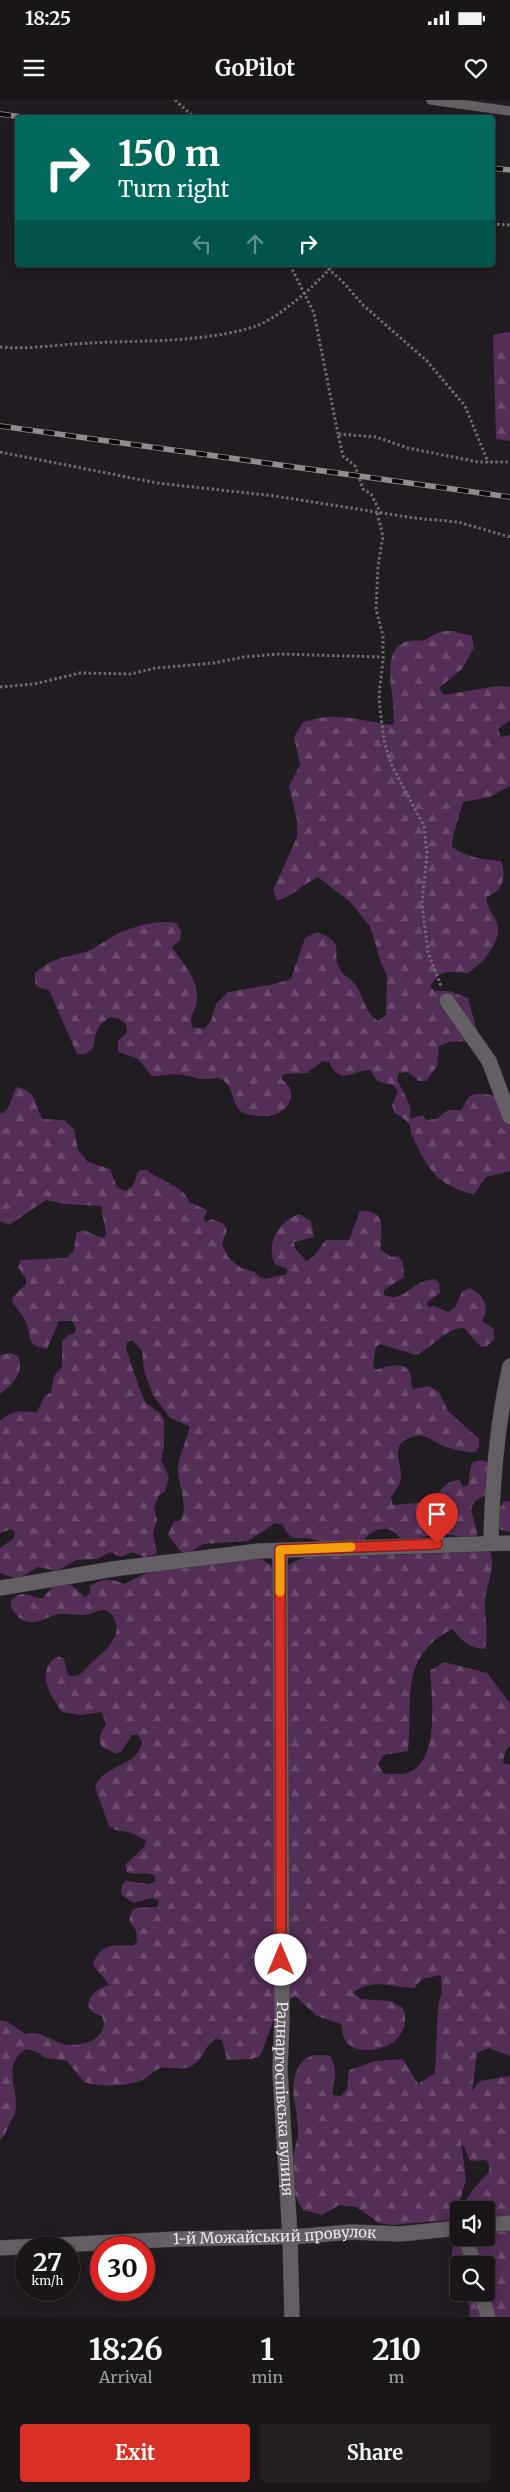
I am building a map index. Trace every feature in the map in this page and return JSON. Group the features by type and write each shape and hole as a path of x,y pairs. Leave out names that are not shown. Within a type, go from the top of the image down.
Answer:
{"street":[{"path":"447,1000 489,1061 510,1117"},
{"path":"492,1543 494,1485 502,1399 510,1366"},
{"path":"0,1588 113,1568 280,1550 510,1544"},
{"name":"Раднаргоспівська вулиця","path":"280,1550 282,2020 280,2070 290,2237 292,2317"},
{"path":"495,2224 510,2223"},
{"name":"1-й Можайський провулок","path":"0,2248 177,2239 290,2237 351,2232 400,2234 450,2229"},
{"path":"484,2301 488,2317"}],"lane":[{"path":"431,100 510,111"}],"path":[{"path":"175,100 192,115"},
{"path":"495,224 510,225"},
{"path":"291,267 314,314 343,456 355,466 363,489 371,494 379,514 383,536 378,566 376,609 383,636 378,695 384,741 391,764 424,826 427,853 422,904 428,952 447,1000"},
{"path":"326,267 342,281 363,305 427,361 465,406 488,462"},
{"path":"0,347 26,349 90,343 173,341 254,327 298,299 319,282 331,267"},
{"path":"338,434 376,437 408,448 478,462 510,462"},
{"path":"0,452 157,483 275,496 379,514 458,522 510,537"},
{"path":"0,687 34,684 80,673 130,674 156,668 279,654 382,657"}],"green space":[{"path":"510,332 510,441 496,439 493,335"},
{"path":"453,631 472,636 474,648 462,669 439,688 444,695 497,686 510,687 510,720 498,729 501,737 510,735 510,786 490,797 463,802 453,836 452,847 475,857 501,861 504,872 502,882 497,891 487,897 498,930 497,937 490,951 474,969 468,973 446,972 438,976 430,987 435,991 449,991 468,998 477,1031 468,1041 450,1042 439,1046 437,1066 426,1081 419,1081 408,1072 399,1073 397,1078 409,1102 410,1119 423,1115 426,1120 436,1119 448,1110 461,1110 467,1099 476,1094 487,1094 507,1101 510,1106 510,1171 486,1177 474,1194 462,1191 442,1181 428,1166 411,1134 409,1124 394,1112 392,1105 398,1091 393,1085 377,1081 370,1070 342,1076 334,1071 329,1062 323,1061 307,1073 284,1074 281,1079 286,1083 291,1092 289,1103 282,1111 276,1114 260,1116 243,1113 236,1105 228,1085 220,1079 203,1079 175,1074 152,1076 137,1058 118,1052 118,1041 127,1032 126,1024 119,1019 111,1017 102,1023 96,1034 93,1048 85,1054 77,1054 49,990 37,987 35,973 55,960 88,951 119,933 152,923 176,923 181,931 180,940 172,947 194,981 196,989 196,1005 191,1018 192,1027 204,1029 211,1021 216,1004 228,992 275,984 291,979 305,938 317,932 333,941 336,945 336,958 341,971 357,987 369,1012 378,1021 386,1015 387,975 381,963 370,926 349,901 318,877 277,901 273,890 297,837 297,820 289,787 300,764 294,737 303,722 328,717 349,718 393,725 390,671 391,660 395,651 401,644 407,641 424,640 440,632"},
{"path":"16,1087 29,1092 35,1100 43,1119 64,1120 74,1129 78,1150 88,1162 110,1169 117,1187 125,1191 134,1184 137,1173 141,1170 147,1170 183,1192 189,1202 207,1210 204,1219 206,1222 212,1219 224,1224 227,1230 222,1244 228,1257 241,1268 255,1272 259,1277 265,1279 287,1274 287,1269 275,1264 272,1257 272,1249 276,1234 285,1222 292,1217 299,1214 311,1221 314,1237 294,1242 295,1248 306,1261 313,1257 326,1240 349,1240 360,1211 369,1211 379,1218 381,1223 381,1250 391,1257 398,1256 403,1263 404,1277 384,1290 384,1295 397,1297 419,1284 434,1279 439,1283 440,1293 427,1302 428,1307 434,1306 448,1312 455,1307 462,1292 469,1288 482,1297 486,1311 482,1321 494,1329 494,1340 487,1346 481,1347 464,1328 457,1329 445,1334 416,1355 380,1344 376,1347 373,1364 375,1370 396,1365 406,1368 411,1377 413,1389 429,1386 439,1392 448,1411 479,1439 479,1446 476,1452 446,1447 424,1436 414,1437 402,1442 398,1451 401,1480 391,1497 393,1505 429,1502 447,1484 455,1480 460,1480 462,1486 467,1486 473,1462 482,1460 491,1464 488,1495 474,1502 472,1507 477,1535 474,1538 470,1538 440,1534 401,1540 393,1531 383,1529 373,1532 364,1540 330,1542 294,1538 288,1534 282,1524 275,1523 248,1541 203,1544 187,1554 180,1551 168,1535 174,1521 180,1521 183,1515 184,1508 178,1467 189,1426 170,1418 153,1395 144,1371 142,1351 132,1340 127,1342 126,1349 141,1393 146,1403 160,1413 164,1420 164,1447 161,1460 169,1477 165,1492 159,1495 154,1508 157,1520 153,1533 157,1554 145,1557 132,1552 121,1557 110,1552 98,1559 76,1560 57,1571 38,1567 18,1579 0,1573 0,1548 14,1538 15,1532 11,1529 0,1533 0,1421 14,1412 37,1412 44,1397 51,1392 54,1376 62,1367 62,1341 67,1336 75,1333 76,1328 72,1321 59,1321 47,1349 32,1343 25,1320 12,1302 13,1297 26,1284 26,1279 18,1267 21,1260 65,1258 69,1256 73,1251 76,1233 83,1230 103,1238 106,1234 101,1206 65,1204 46,1200 9,1225 0,1221 0,1112 2,1114 8,1109"},
{"path":"11,1353 18,1356 20,1362 19,1373 13,1382 0,1394 0,1355"},
{"path":"510,1501 510,1532 501,1530 498,1526 499,1507 502,1506 503,1502"},
{"path":"489,1549 492,1567 485,1599 487,1636 485,1649 466,1643 452,1629 435,1641 423,1653 415,1667 412,1682 408,1751 384,1755 378,1764 384,1774 404,1774 418,1767 425,1756 432,1728 430,1671 444,1662 487,1673 510,1703 510,1745 505,1752 503,1763 510,1765 510,2056 489,2048 477,2053 472,2091 480,2081 510,2076 510,2317 469,2317 470,2307 467,2301 495,2301 495,2256 451,2256 453,2246 495,2246 495,2201 466,2201 474,2188 489,2172 489,2165 486,2160 470,2161 461,2140 466,2180 460,2201 450,2201 450,2220 392,2225 379,2223 356,2207 339,2205 322,2215 303,2210 299,2205 295,2192 293,2159 298,2125 293,2092 295,2076 301,2063 311,2056 330,2056 335,2068 333,2095 341,2096 347,2089 349,2070 375,2061 403,2059 418,2084 435,2073 438,2007 442,1990 441,1975 422,1979 414,1988 375,1984 367,1985 353,1993 361,1999 390,2001 403,2008 405,2021 402,2033 384,2047 373,2050 362,2050 352,2047 345,2040 341,2024 317,2016 295,1996 277,2014 260,2056 252,2059 227,2060 222,2040 215,2039 199,2060 189,2067 160,2068 144,2079 131,2084 106,2085 84,2082 67,2061 46,2058 37,2052 26,2049 19,2055 13,2068 12,2075 16,2109 6,2133 0,2140 0,2020 8,2022 25,2034 43,2035 63,2044 76,2045 95,2039 103,2030 104,2023 102,2016 90,2009 88,2005 89,2000 97,1991 109,1985 93,1963 104,1949 114,1945 133,1946 137,1941 136,1931 129,1920 132,1911 136,1908 157,1907 159,1901 152,1898 133,1903 121,1894 122,1885 126,1881 149,1884 155,1881 155,1876 127,1872 125,1865 144,1847 146,1841 132,1833 116,1830 109,1826 95,1787 105,1774 134,1757 142,1742 138,1735 132,1735 121,1752 115,1753 102,1747 100,1738 106,1724 102,1712 80,1715 62,1712 46,1683 47,1669 58,1656 64,1659 68,1675 75,1676 83,1672 112,1642 117,1629 116,1622 108,1611 102,1610 86,1615 59,1614 37,1622 29,1622 21,1619 14,1612 11,1608 11,1600 21,1594 43,1598 53,1586 69,1583 85,1597 90,1593 90,1586 99,1581 111,1580 124,1584 153,1570 260,1558 272,1566 283,1568 297,1560 314,1555 381,1552 405,1555 421,1550"}],"railway":[{"path":"0,114 15,116"},
{"path":"495,168 510,170"},
{"path":"0,426 510,497"}],"slow traffic":[{"path":"280,1592 280,1550 351,1547"}],"route":[{"path":"281,1960 280,1550 437,1544"}]}
